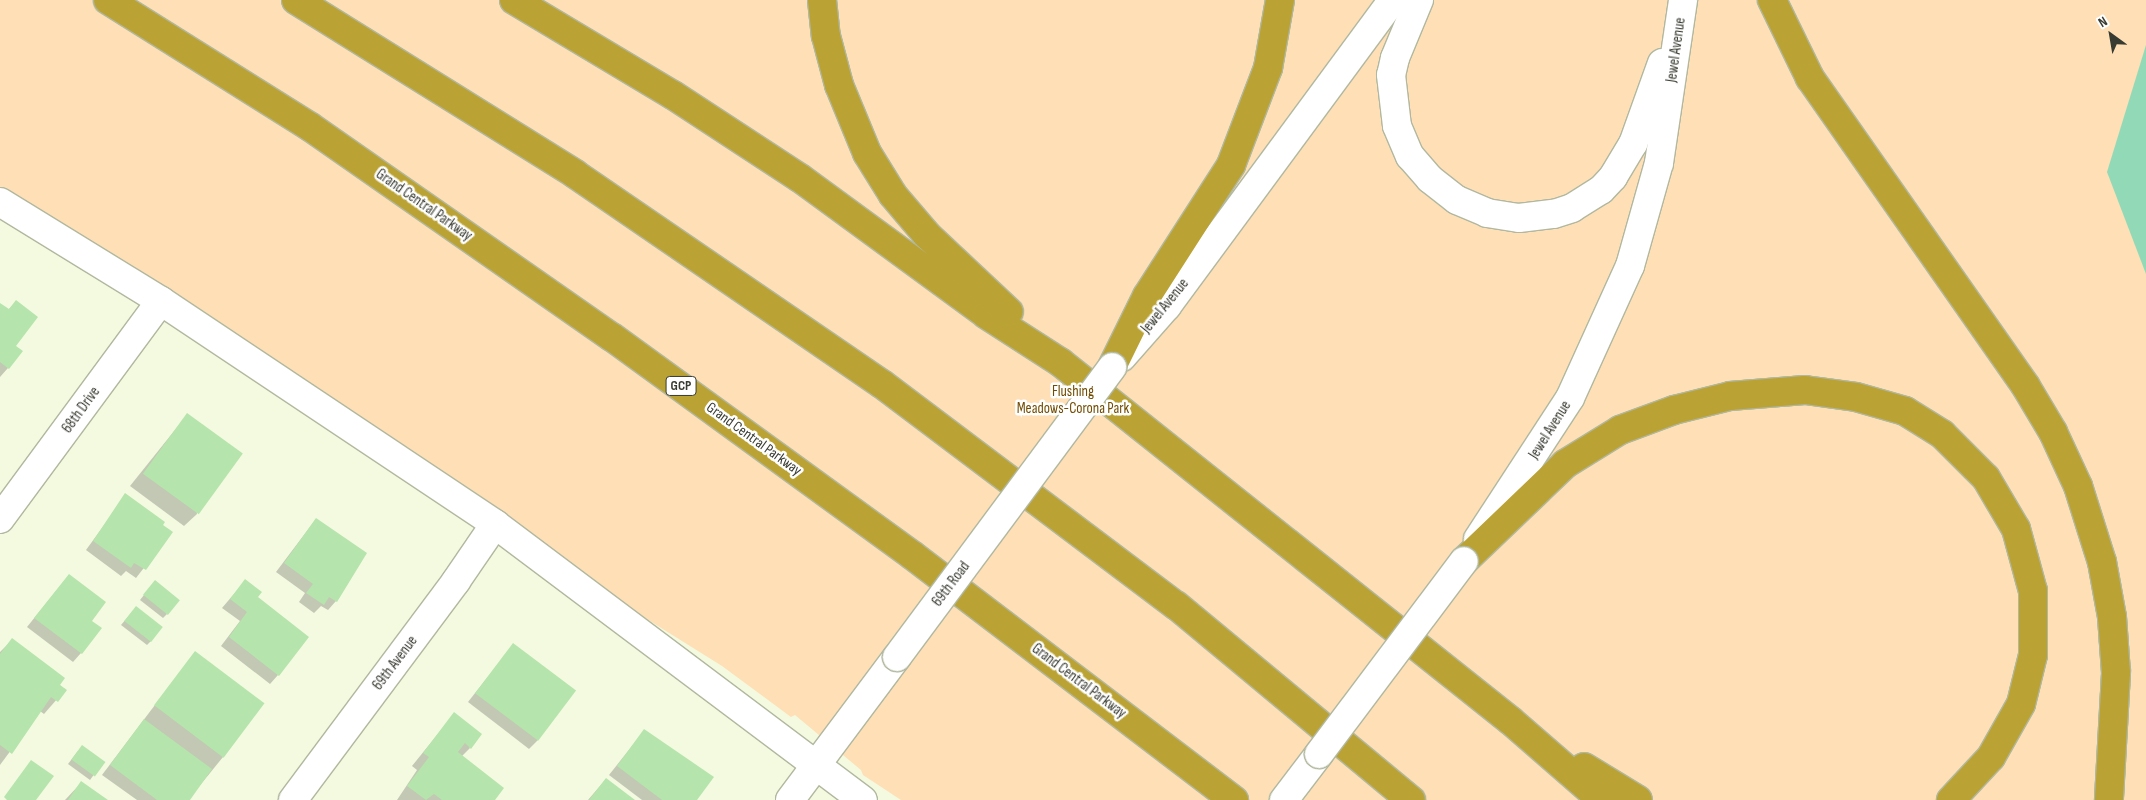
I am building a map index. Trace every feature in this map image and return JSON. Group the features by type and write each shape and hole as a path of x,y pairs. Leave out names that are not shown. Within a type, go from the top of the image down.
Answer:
{"highway":[{"name":"Grand Central Parkway","path":"108,0 309,126 612,337 912,555 1234,800"},
{"path":"296,0 576,174 889,389 1177,606 1411,800"},
{"path":"514,0 673,95 792,173 987,315 1060,362"},
{"path":"822,0 826,36 838,85 855,129 880,176 927,235 1060,362 1511,721 1602,800"},
{"path":"1112,368 1147,296 1231,166 1268,68 1280,0"},
{"path":"1772,0 1810,78 2025,385 2054,432 2078,486 2102,562 2112,617 2116,673 2110,800"},
{"path":"1464,561 1565,464 1620,430 1674,410 1730,396 1805,390 1856,397 1905,411 1942,434 1986,478 2016,529 2033,591 2033,655 2020,704 1991,757 1951,800"},
{"path":"1511,721 1638,800"}],"street":[{"name":"Jewel Avenue","path":"1112,368 1167,306 1393,0"},
{"path":"1419,0 1395,58 1391,75 1393,109 1403,142 1430,179 1457,200 1487,213 1519,218 1554,214 1572,208 1601,190 1613,177 1640,129 1683,1"},
{"name":"Jewel Avenue","path":"1284,800 1464,561 1570,398 1618,297 1640,234 1659,163 1683,1"},
{"path":"0,202 161,301 495,524 863,800"},
{"name":"68th Drive","path":"0,519 161,301"},
{"name":"69th Road","path":"790,800 1112,368"},
{"name":"69th Avenue","path":"293,800 456,581 495,524"}],"green space":[{"name":"Flushing Meadows-Corona Park","path":"0,0 2146,0 2146,800 901,800 863,775 861,770 795,715 791,717 722,666 495,524 0,202"}],"shaded area":[{"path":"2146,45 2146,274 2107,172"}],"building":[{"path":"16,300 38,317 16,346 23,351 9,369 0,362 0,303 9,309"},
{"path":"187,413 243,454 199,514 143,474"},
{"path":"125,493 165,522 163,525 173,532 146,570 134,563 131,568 93,541"},
{"path":"316,518 367,553 337,602 329,597 324,605 306,593 313,584 284,563"},
{"path":"69,574 106,602 92,621 102,628 82,654 34,618"},
{"path":"245,579 262,592 258,597 309,637 279,676 229,637 247,612 230,599"},
{"path":"155,580 180,600 168,615 143,595"},
{"path":"136,606 163,627 151,642 124,621"},
{"path":"12,638 65,678 60,685 67,690 58,702 51,697 12,754 0,745 0,654"},
{"path":"513,643 576,691 538,741 475,693"},
{"path":"195,651 264,703 224,758 154,705"},
{"path":"454,712 482,734 471,749 465,743 458,752 504,788 495,800 442,800 434,794 426,800 407,786 429,757 423,753"},
{"path":"144,719 212,769 190,800 157,800 110,765"},
{"path":"644,729 714,777 697,800 662,800 617,766"},
{"path":"82,745 105,762 95,777 71,760"},
{"path":"31,760 54,776 36,800 7,800 4,797"},
{"path":"606,778 635,800 589,800"},
{"path":"81,781 108,800 68,800"}]}
